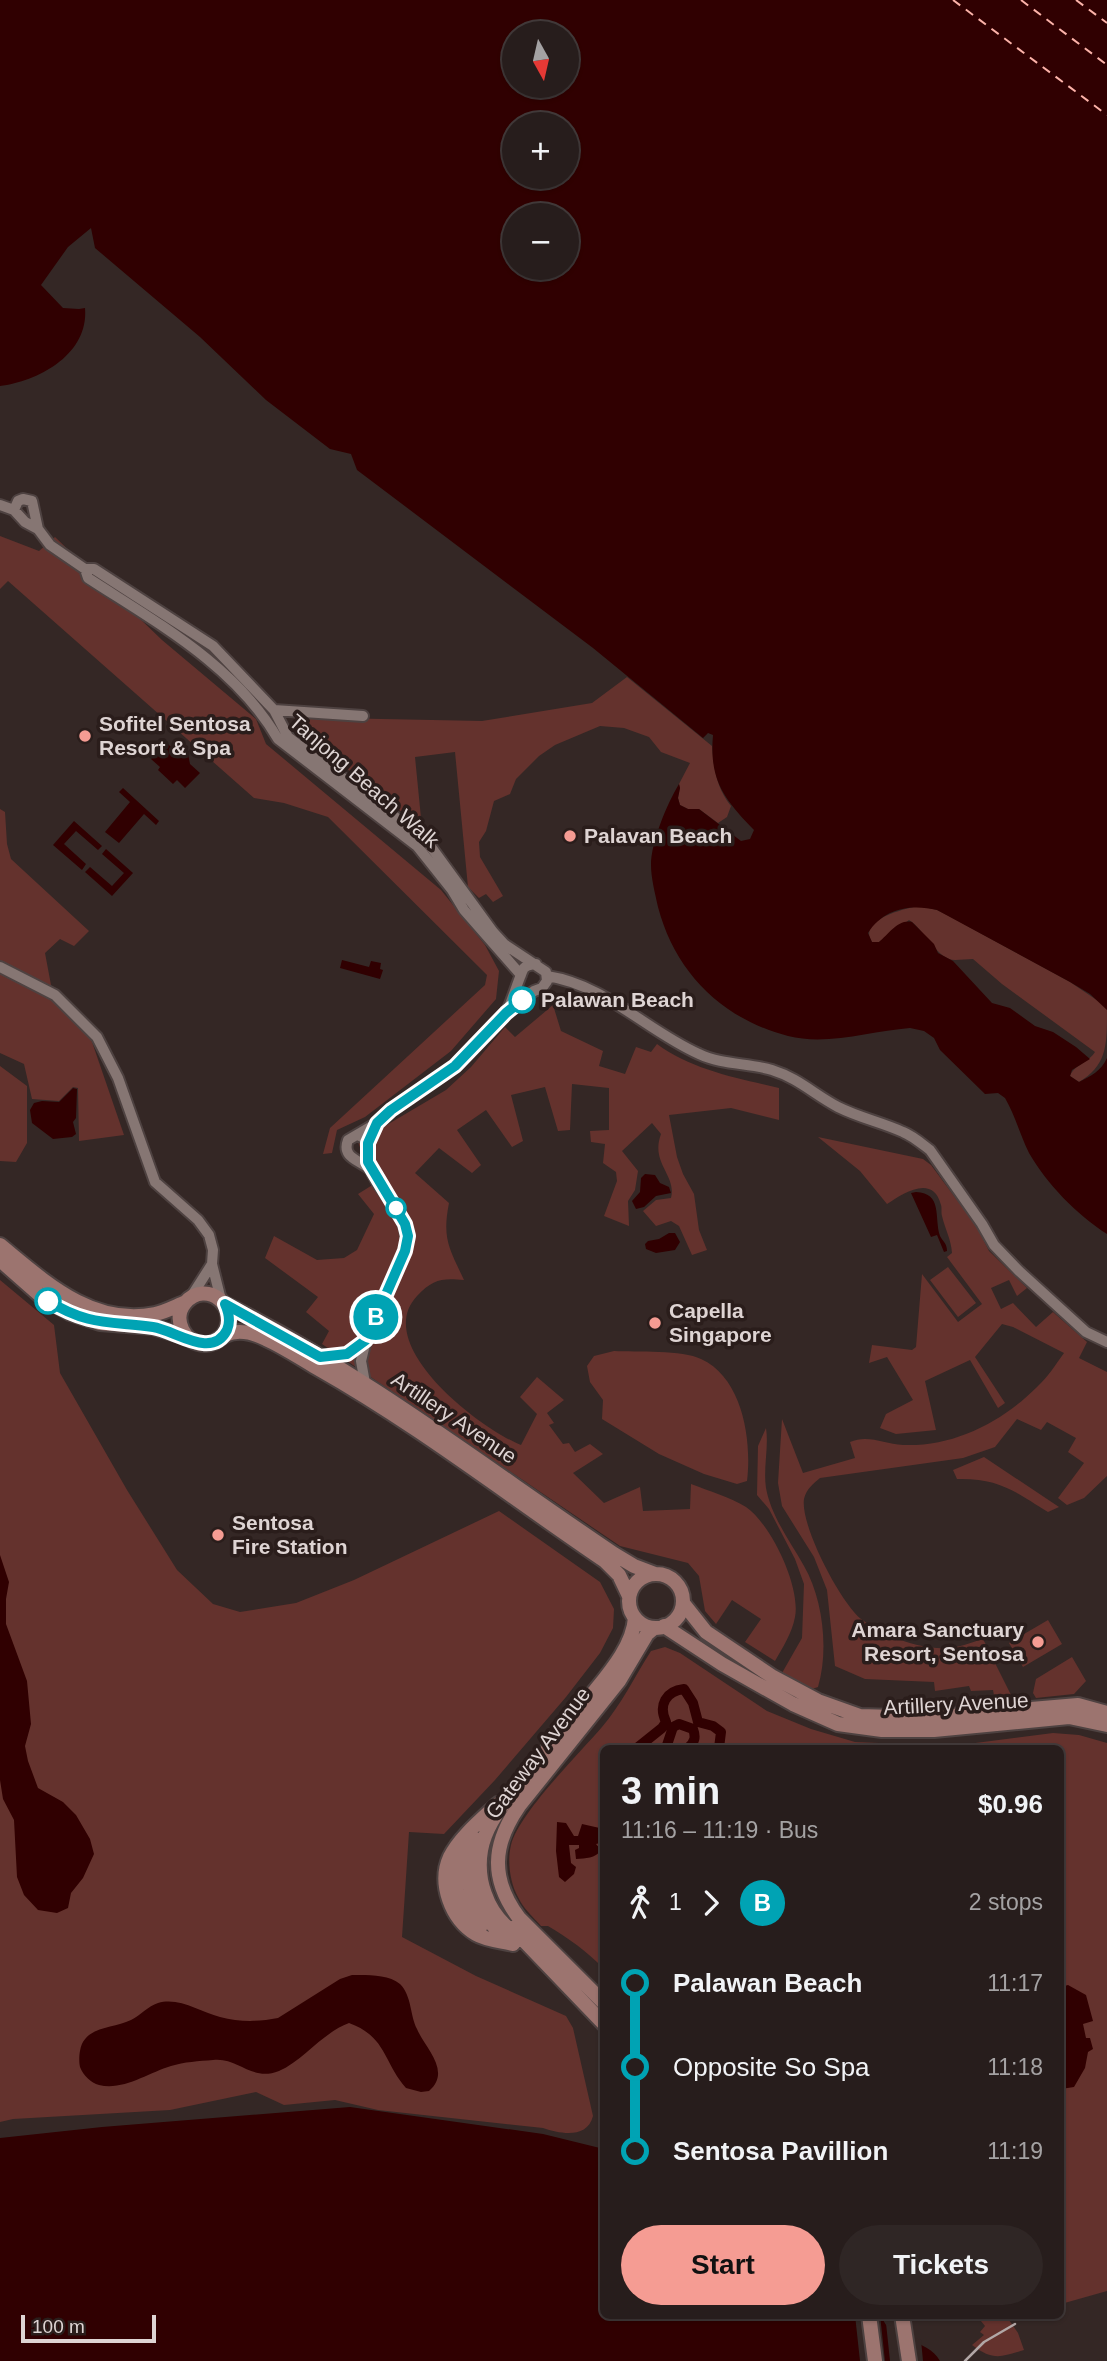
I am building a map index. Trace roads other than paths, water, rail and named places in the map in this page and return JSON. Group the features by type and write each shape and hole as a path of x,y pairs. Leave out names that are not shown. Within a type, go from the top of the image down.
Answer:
{"street":[{"path":"15,510 18,501 33,501 38,529"},
{"path":"0,505 15,510 24,522 38,529 50,545 85,569 94,569 178,631"},
{"name":"Tanjong Beach Walk","path":"85,569 88,578 160,626 213,646 274,710 288,737 426,841 460,886 470,904 504,944 536,964"},
{"name":"Tanjong Beach Walk","path":"178,631 263,714 278,739 417,846 521,977"},
{"path":"274,710 363,716"},
{"path":"460,886 461,904"},
{"path":"377,1123 364,1152 350,1157 345,1147 348,1140 377,1123 391,1110 455,1066 506,1013 545,985 547,976 544,968 536,964 528,965 506,1013"},
{"path":"0,967 55,995 97,1037 118,1078 155,1182 198,1220 209,1235 214,1250 212,1264 230,1321 223,1336"},
{"path":"547,976 564,978 616,1002 675,1042 698,1054 784,1074 803,1083 834,1105 863,1119 904,1132 920,1142 930,1150 943,1168 994,1245 1086,1332 1107,1342"},
{"path":"521,977 523,986 534,991"},
{"path":"358,1135 364,1138 364,1152 371,1170 400,1215 408,1236 405,1251 366,1340 361,1361 365,1383"},
{"path":"0,1245 51,1287 71,1300 91,1308 139,1315 153,1314 187,1301"},
{"name":"Artillery Avenue","path":"0,1260 42,1297 71,1313 100,1323 153,1327 206,1344 223,1336 242,1332 266,1339 366,1396 605,1561 619,1574 629,1596"},
{"path":"187,1338 180,1324 181,1309 212,1264"},
{"name":"Artillery Avenue","path":"187,1301 195,1296 209,1294 365,1383 413,1413 614,1554 655,1574"},
{"path":"320,1357 347,1354 366,1340"},
{"path":"659,1627 647,1626 635,1618 631,1611 629,1596 635,1583 655,1574 670,1577 683,1595 683,1603"},
{"name":"Artillery Avenue","path":"683,1603 705,1632 753,1664 804,1695 860,1716 928,1718 1078,1705 1107,1713"},
{"name":"Gateway Avenue","path":"600,1999 509,1905 499,1881 498,1855 501,1839 506,1824 619,1681 647,1634 679,1615 683,1603"},
{"name":"Gateway Avenue","path":"463,1871 481,1831 495,1818 609,1674 629,1639 635,1618"},
{"name":"Artillery Avenue","path":"659,1627 809,1713 838,1724 882,1730 925,1731 1069,1717 1107,1725"},
{"name":"Gateway Avenue","path":"509,1940 479,1936 470,1930 456,1913 448,1897 446,1869 450,1857 466,1836 515,1790"},
{"name":"Gateway Avenue","path":"495,1818 488,1847 488,1880 509,1940"},
{"name":"Gateway Avenue","path":"466,1836 463,1871 468,1884 468,1901 509,1940 546,1965 600,2020"},
{"path":"870,2319 875,2361"},
{"path":"902,2319 909,2361"}],"waterway":[{"path":"641,1745 666,1722 663,1705 668,1696 684,1689 693,1703 698,1722 713,1726 721,1732 719,1745"},
{"path":"667,1745 673,1727 679,1724 693,1729 694,1739 691,1745"}],"railway":[{"path":"965,2361 984,2342 1015,2324"}],"place":[{"name":"Sofitel Sentosa Resort & Spa","path":"85,736"},
{"name":"Palavan Beach","path":"570,836"},
{"name":"Palawan Beach","path":"522,1000"},
{"name":"Capella Singapore","path":"655,1323"},
{"name":"Sentosa Fire Station","path":"218,1535"},
{"name":"Amara Sanctuary Resort, Sentosa","path":"1038,1642"}]}
